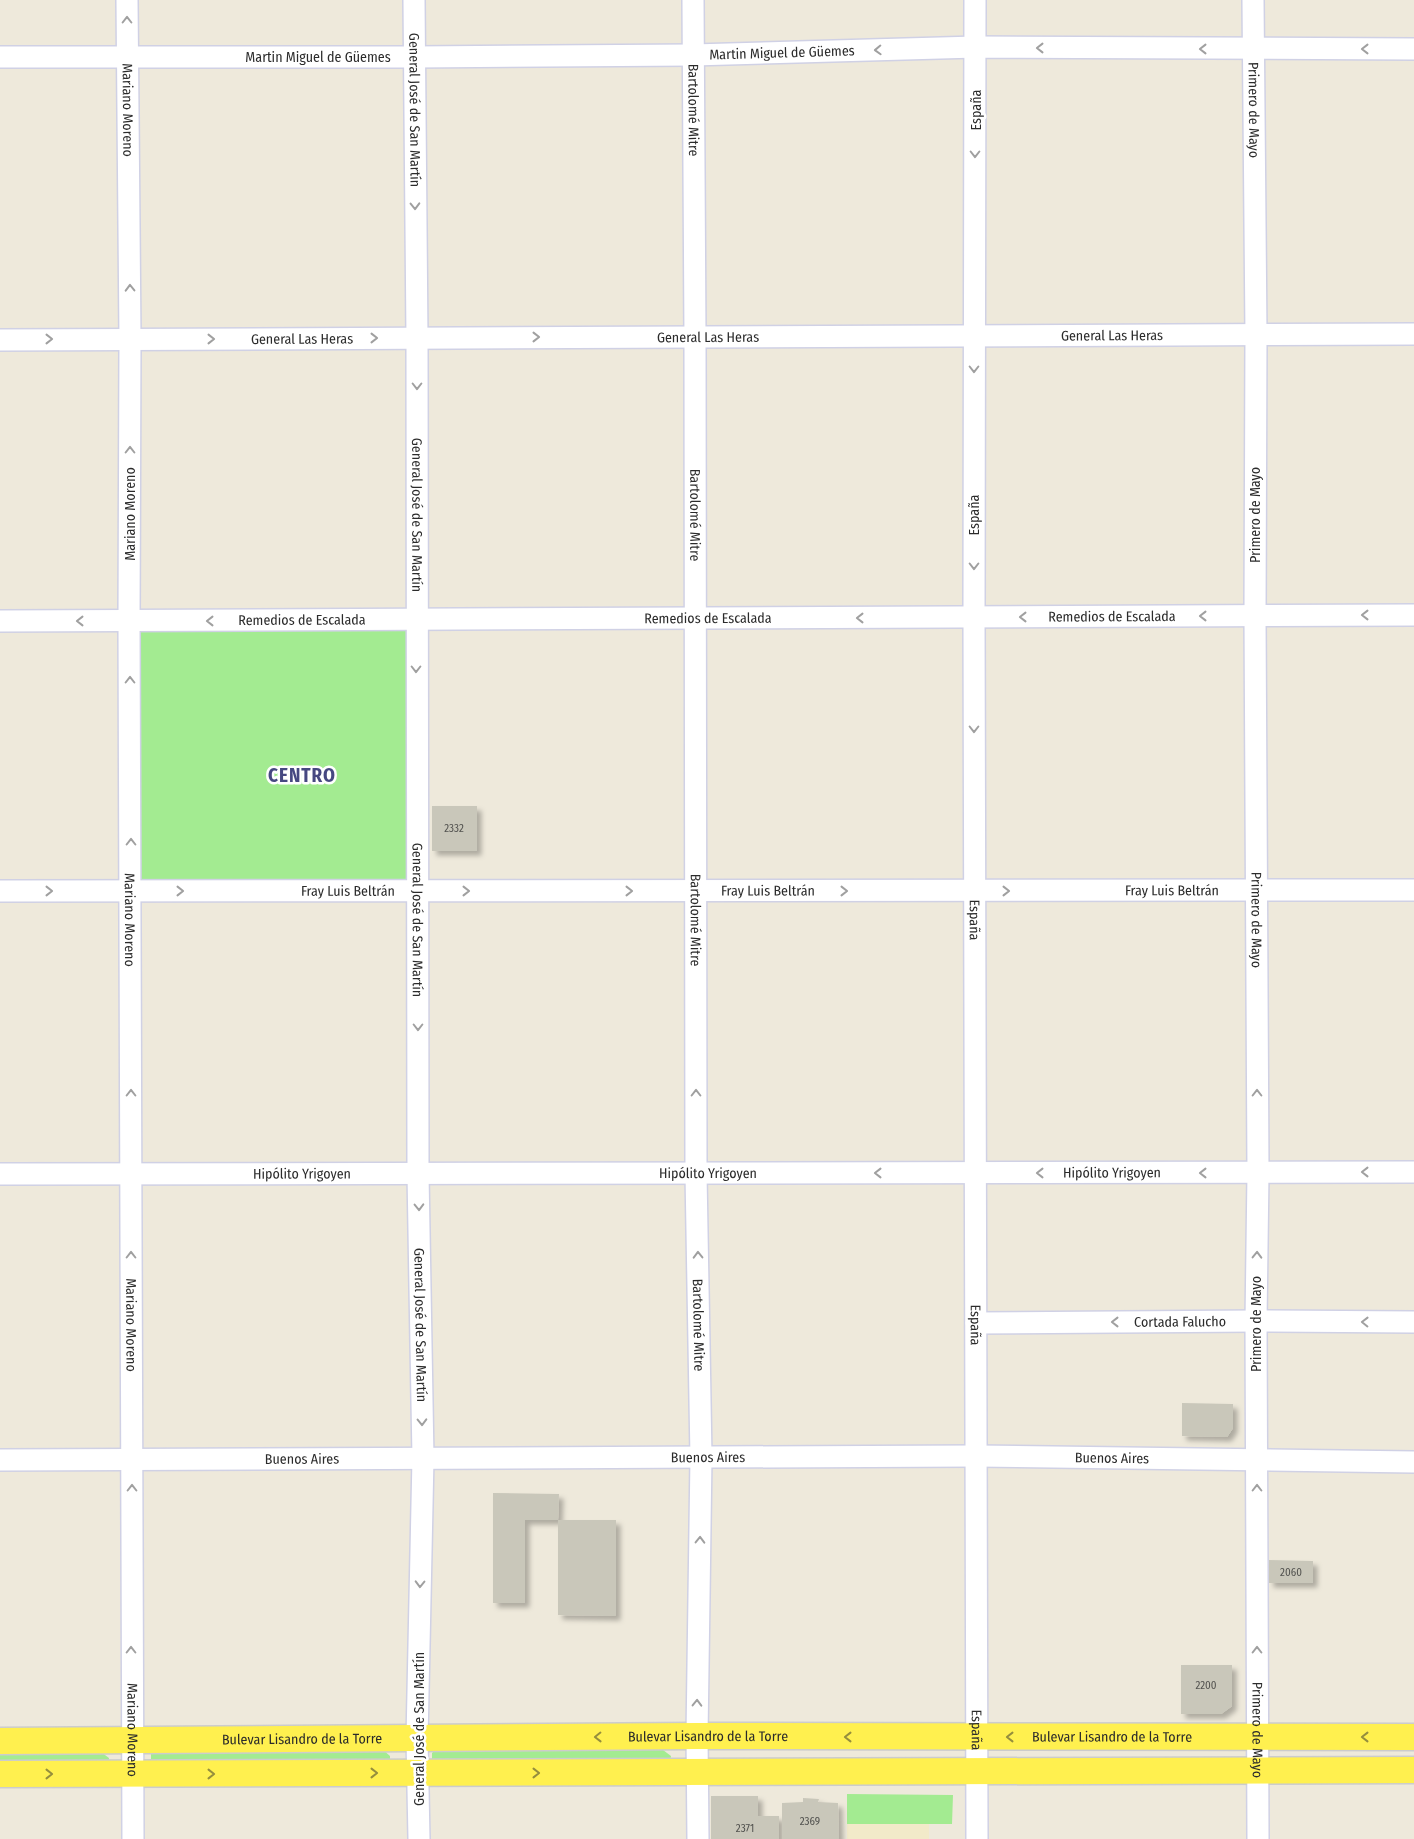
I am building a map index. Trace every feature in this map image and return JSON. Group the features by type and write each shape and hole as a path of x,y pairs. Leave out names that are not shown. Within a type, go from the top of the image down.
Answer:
{"main road":[{"name":"Bulevar Lisandro de la Torre","path":"0,1741 697,1736 1414,1737"},
{"path":"0,1774 1414,1770"}],"street":[{"name":"Mariano Moreno","path":"127,0 130,339 131,1740 133,1839"},
{"name":"General José de San Martín","path":"414,0 417,338 418,1174 423,1458 417,1739 419,1839"},
{"name":"Bartolomé Mitre","path":"693,0 696,1174 701,1458 697,1736 698,1839"},
{"name":"España","path":"975,0 974,617 977,1839"},
{"name":"Primero de Mayo","path":"1253,0 1256,335 1258,1839"},
{"name":"Martin Miguel de Güemes","path":"0,57 693,55 976,48 1414,49"},
{"name":"General Las Heras","path":"0,340 1414,334"},
{"name":"Remedios de Escalada","path":"0,621 129,622 1414,615"},
{"name":"Fray Luis Beltrán","path":"0,891 1414,890"},
{"name":"Hipólito Yrigoyen","path":"0,1174 1414,1172"},
{"name":"Cortada Falucho","path":"976,1323 1414,1322"},
{"name":"Buenos Aires","path":"0,1460 976,1456 1414,1462"}],"shaded area":[{"path":"929,1823 929,1839 847,1839 847,1824"}],"green space":[{"path":"416,620 417,891 131,891 129,622"},
{"path":"157,1747 382,1749 390,1756 390,1765 151,1763 151,1753"},
{"path":"437,1748 663,1750 671,1756 670,1765 432,1763 432,1753"},
{"path":"0,1751 101,1752 109,1758 108,1767 0,1771"},
{"path":"847,1794 953,1795 952,1824 847,1824"}],"building":[{"path":"432,806 477,806 477,851 432,851"},
{"path":"1182,1403 1233,1404 1233,1428 1227,1437 1182,1436"},
{"path":"493,1493 559,1494 558,1520 525,1520 525,1603 493,1603"},
{"path":"558,1520 616,1520 616,1616 558,1615"},
{"path":"1269,1560 1313,1561 1313,1583 1269,1583"},
{"path":"1181,1665 1232,1665 1232,1706 1221,1714 1181,1714"},
{"path":"711,1796 758,1796 758,1816 779,1816 779,1839 711,1839"},
{"path":"803,1798 819,1799 818,1802 838,1803 839,1839 782,1839 782,1803 803,1802"}],"district":[{"name":"CENTRO","path":"302,775"}]}
